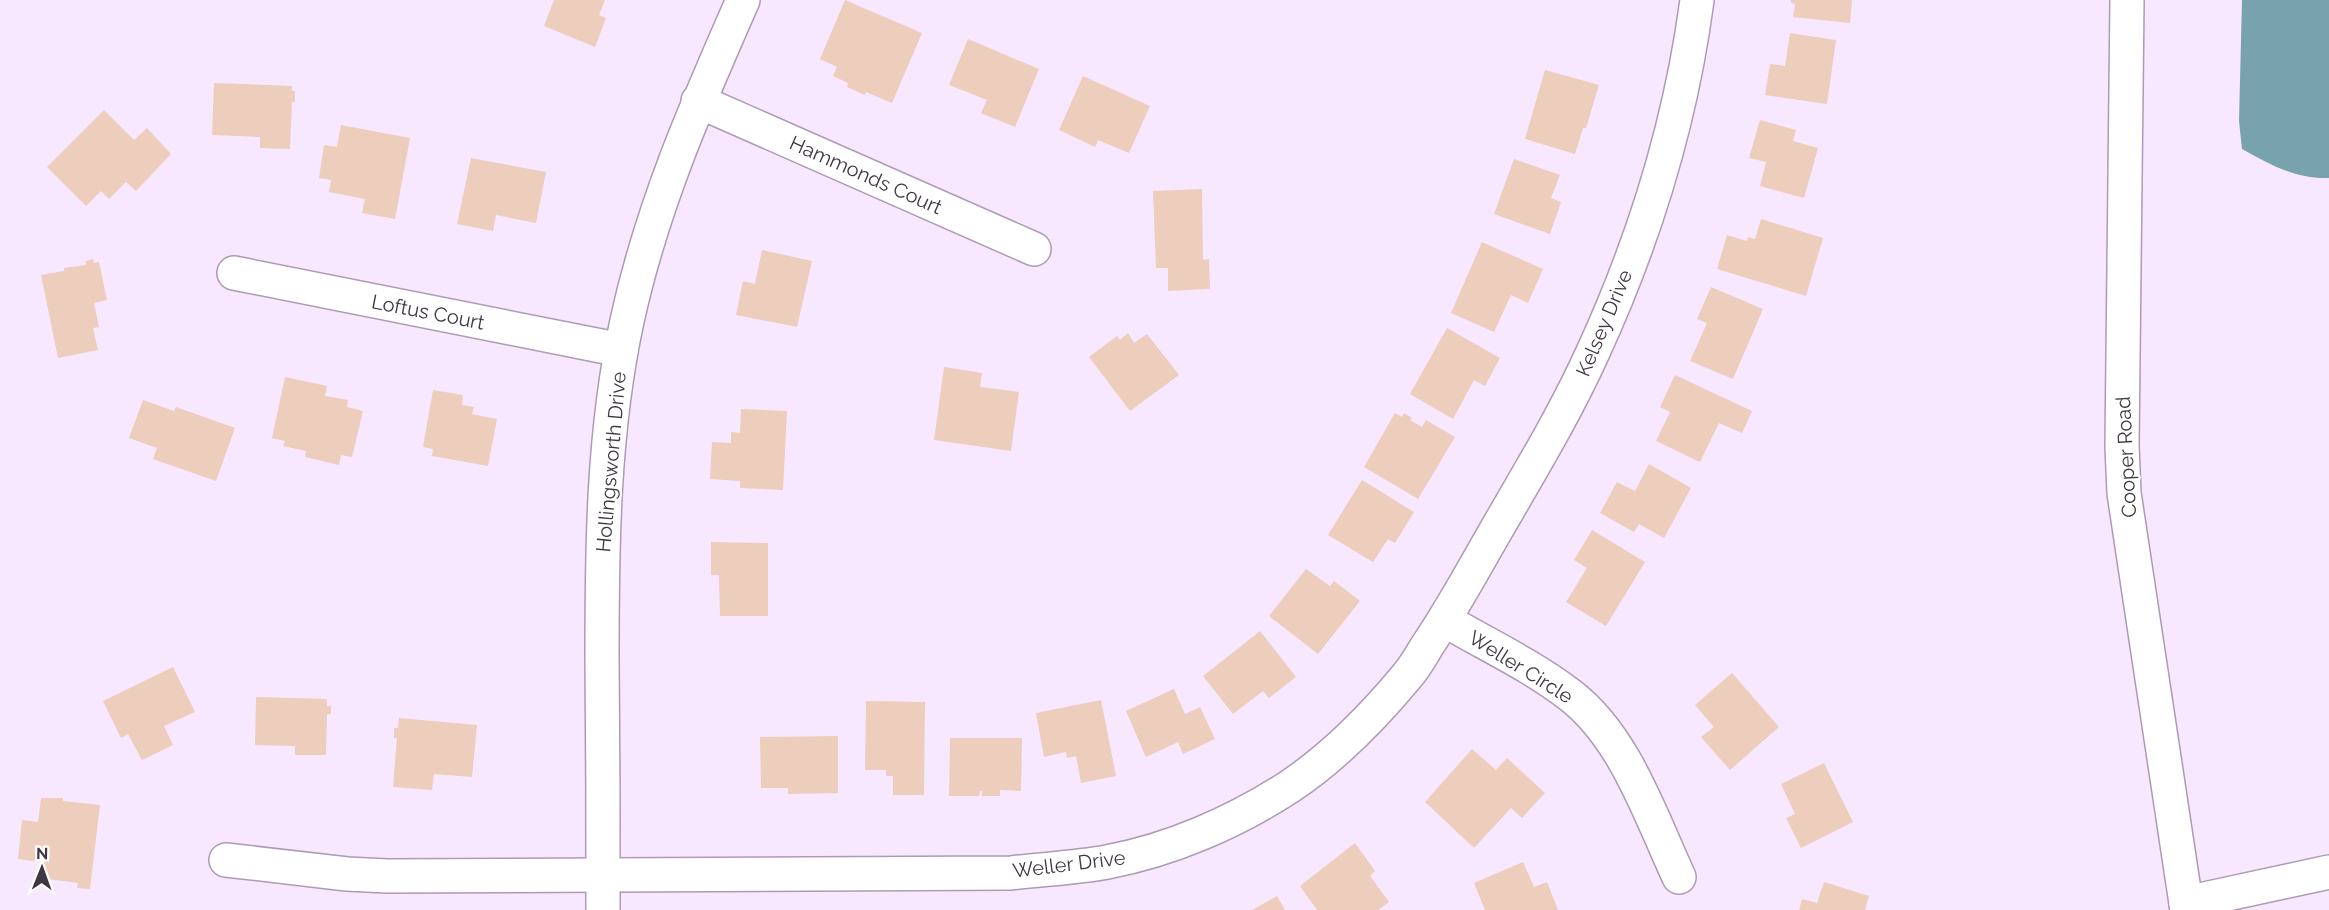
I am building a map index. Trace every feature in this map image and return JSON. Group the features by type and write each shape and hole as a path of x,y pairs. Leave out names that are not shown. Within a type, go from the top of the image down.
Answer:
{"street":[{"name":"Hollingsworth Drive","path":"603,910 602,528 609,433 621,350 635,288 658,207 698,101 743,0"},
{"name":"Kelsey Drive","path":"1445,620 1563,412 1618,294 1647,214 1664,157 1682,87 1697,0"},
{"name":"Cooper Road","path":"2127,0 2122,446 2124,494 2187,906"},
{"name":"Hammonds Court","path":"698,101 1034,249"},
{"name":"Loftus Court","path":"234,273 621,350"},
{"name":"Weller Drive","path":"226,860 347,874 603,876 1011,873 1108,862 1172,845 1247,812 1303,777 1353,735 1376,711 1408,675 1445,620"},
{"name":"Weller Circle","path":"1445,620 1571,695 1603,729 1628,766 1679,877"},
{"path":"2187,906 2329,872"}],"shaded area":[{"path":"2242,0 2329,0 2329,178 2294,173 2242,149 2239,121"}],"building":[{"path":"554,0 605,0 599,15 606,18 595,47 544,26"},
{"path":"845,0 922,33 892,103 847,87 848,83 833,76 837,67 820,59"},
{"path":"1791,0 1852,0 1850,23 1793,17 1795,4 1791,3"},
{"path":"1790,33 1836,40 1827,104 1765,95 1770,64 1785,66"},
{"path":"968,39 1039,69 1015,127 981,113 987,100 949,85"},
{"path":"1545,70 1599,85 1586,128 1583,128 1575,154 1525,139"},
{"path":"1083,76 1150,106 1129,153 1098,140 1095,147 1059,130"},
{"path":"214,83 292,86 292,91 295,91 295,102 292,102 290,149 260,148 260,137 212,135"},
{"path":"104,110 134,140 147,128 171,154 136,191 126,182 109,199 101,191 86,206 47,167"},
{"path":"1760,120 1796,130 1793,141 1818,148 1804,198 1760,186 1766,162 1749,158"},
{"path":"341,125 410,138 395,219 362,213 365,199 329,192 331,180 319,178 324,145 337,147"},
{"path":"471,158 546,172 536,223 496,215 493,231 457,224"},
{"path":"1514,159 1560,175 1551,198 1561,202 1550,234 1494,214"},
{"path":"1202,189 1203,260 1209,259 1210,289 1168,291 1168,268 1156,268 1153,191"},
{"path":"1761,219 1823,238 1806,296 1717,269 1727,235 1747,241 1748,237 1755,239"},
{"path":"1482,242 1543,269 1528,303 1511,295 1494,332 1451,313"},
{"path":"762,250 812,261 797,327 736,315 743,281 755,284"},
{"path":"93,259 94,263 99,262 107,300 94,303 99,327 93,328 98,350 58,358 41,275 64,271 64,268 86,265 86,261"},
{"path":"1711,287 1763,309 1733,379 1690,361 1707,323 1697,319"},
{"path":"1447,328 1500,358 1485,386 1474,380 1453,419 1410,394"},
{"path":"1128,333 1134,343 1147,334 1179,375 1130,411 1089,357 1117,336 1120,340"},
{"path":"944,367 982,373 980,387 1019,392 1011,451 934,440"},
{"path":"1675,375 1752,411 1742,433 1719,423 1700,462 1656,441 1670,412 1660,407"},
{"path":"285,377 327,386 325,396 348,400 347,407 363,411 352,457 341,455 339,465 305,457 306,451 283,446 285,441 272,438"},
{"path":"433,390 463,395 462,405 474,407 472,414 497,419 488,466 432,456 433,449 423,447"},
{"path":"143,400 174,411 176,407 235,428 216,481 153,459 157,448 129,438"},
{"path":"741,409 787,411 783,490 740,488 740,481 710,479 712,442 731,443 731,432 740,433"},
{"path":"1395,413 1402,417 1404,413 1412,418 1410,420 1422,427 1426,420 1455,437 1418,499 1364,467"},
{"path":"1649,464 1691,488 1664,538 1639,524 1634,532 1600,513 1617,482 1635,491"},
{"path":"1362,480 1414,512 1395,543 1388,539 1373,562 1328,535"},
{"path":"1592,530 1645,562 1606,626 1566,602 1587,568 1574,560"},
{"path":"711,542 768,543 768,616 720,616 719,575 711,575"},
{"path":"1306,569 1330,586 1334,581 1360,601 1318,654 1269,616"},
{"path":"1260,631 1296,677 1269,698 1263,691 1233,714 1203,676"},
{"path":"173,667 195,712 164,726 173,745 142,760 128,734 121,738 103,701"},
{"path":"1732,673 1779,727 1730,770 1701,737 1714,727 1695,705"},
{"path":"1174,689 1185,714 1200,707 1215,739 1183,754 1178,742 1146,757 1126,711"},
{"path":"256,697 327,699 327,706 331,706 331,714 327,714 326,755 295,755 295,746 255,745"},
{"path":"1101,700 1116,776 1081,783 1076,756 1067,758 1066,752 1044,757 1036,713"},
{"path":"866,701 925,702 924,795 893,795 893,776 886,776 886,770 865,770"},
{"path":"399,718 477,725 472,777 434,774 432,790 393,787 397,738 394,738 394,728 398,728"},
{"path":"838,736 838,793 788,794 788,788 761,788 760,737"},
{"path":"950,738 1022,738 1021,791 1000,790 1000,796 982,796 982,791 980,791 979,796 949,796"},
{"path":"1472,749 1496,770 1507,758 1545,793 1522,818 1511,808 1474,848 1425,802"},
{"path":"1824,763 1853,822 1801,848 1786,818 1795,814 1781,784"},
{"path":"41,798 63,798 63,801 100,805 90,889 77,888 78,883 39,878 41,862 18,859 22,820 38,822"},
{"path":"1355,843 1375,871 1370,876 1389,902 1378,910 1317,910 1300,886"},
{"path":"1523,862 1534,887 1547,882 1558,910 1485,910 1474,883"},
{"path":"1824,882 1869,896 1865,910 1799,910 1802,899 1817,903"},
{"path":"1277,896 1285,910 1252,910"}]}
